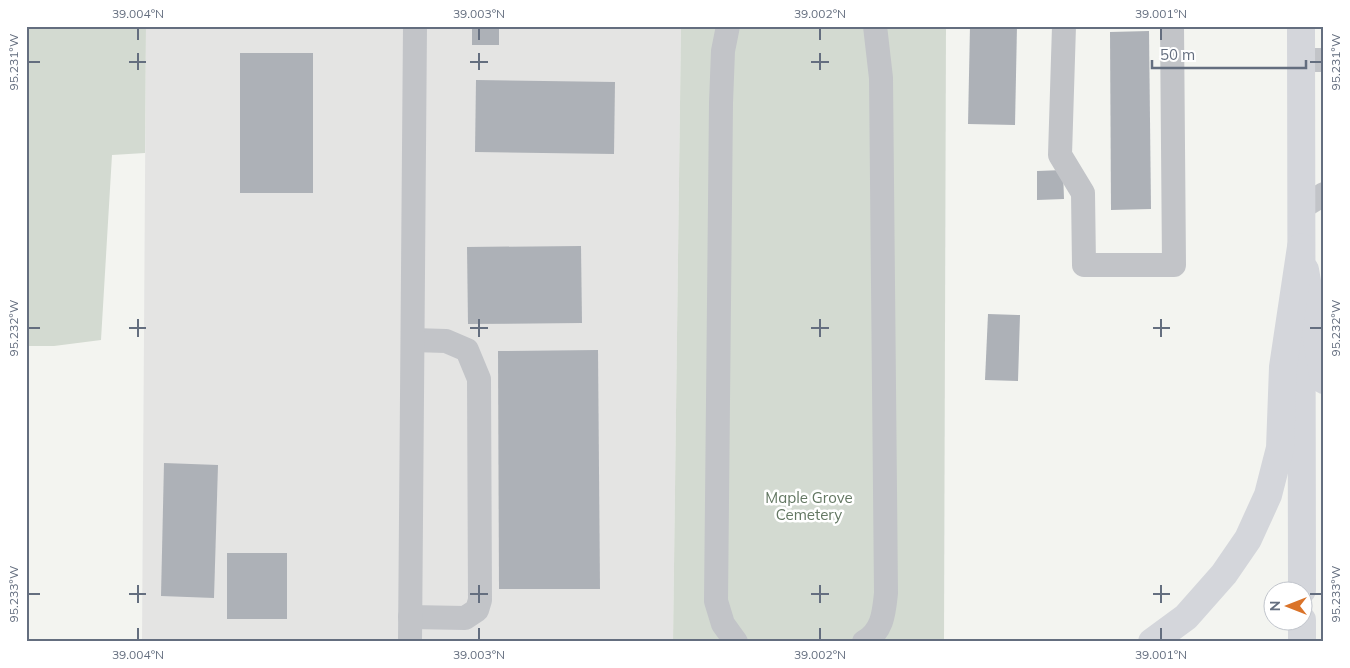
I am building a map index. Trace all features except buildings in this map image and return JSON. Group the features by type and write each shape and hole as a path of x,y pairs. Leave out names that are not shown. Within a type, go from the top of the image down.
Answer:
{"main road":[{"path":"1301,26 1312,60 1301,208 1302,580"},
{"path":"1301,247 1324,380"},
{"path":"1152,642 1186,617 1224,574 1248,539 1268,495 1280,448 1283,367 1301,247"}],"street":[{"path":"410,642 416,26"},
{"path":"728,26 723,51 721,113 716,601 723,624 736,642"},
{"path":"864,642 870,638 884,619 886,593 881,78 875,26"},
{"path":"1064,26 1060,155 1083,193 1084,265 1174,265 1172,26"},
{"path":"1301,208 1324,194"},
{"path":"410,617 465,618 476,610 480,600 479,379 467,350 446,341 413,340"}],"shaded area":[{"path":"146,26 681,26 673,642 142,642"}],"green space":[{"path":"26,26 146,26 145,153 112,155 101,340 54,346 26,346"},
{"name":"Maple Grove Cemetery","path":"681,26 946,26 944,642 673,642"}]}
